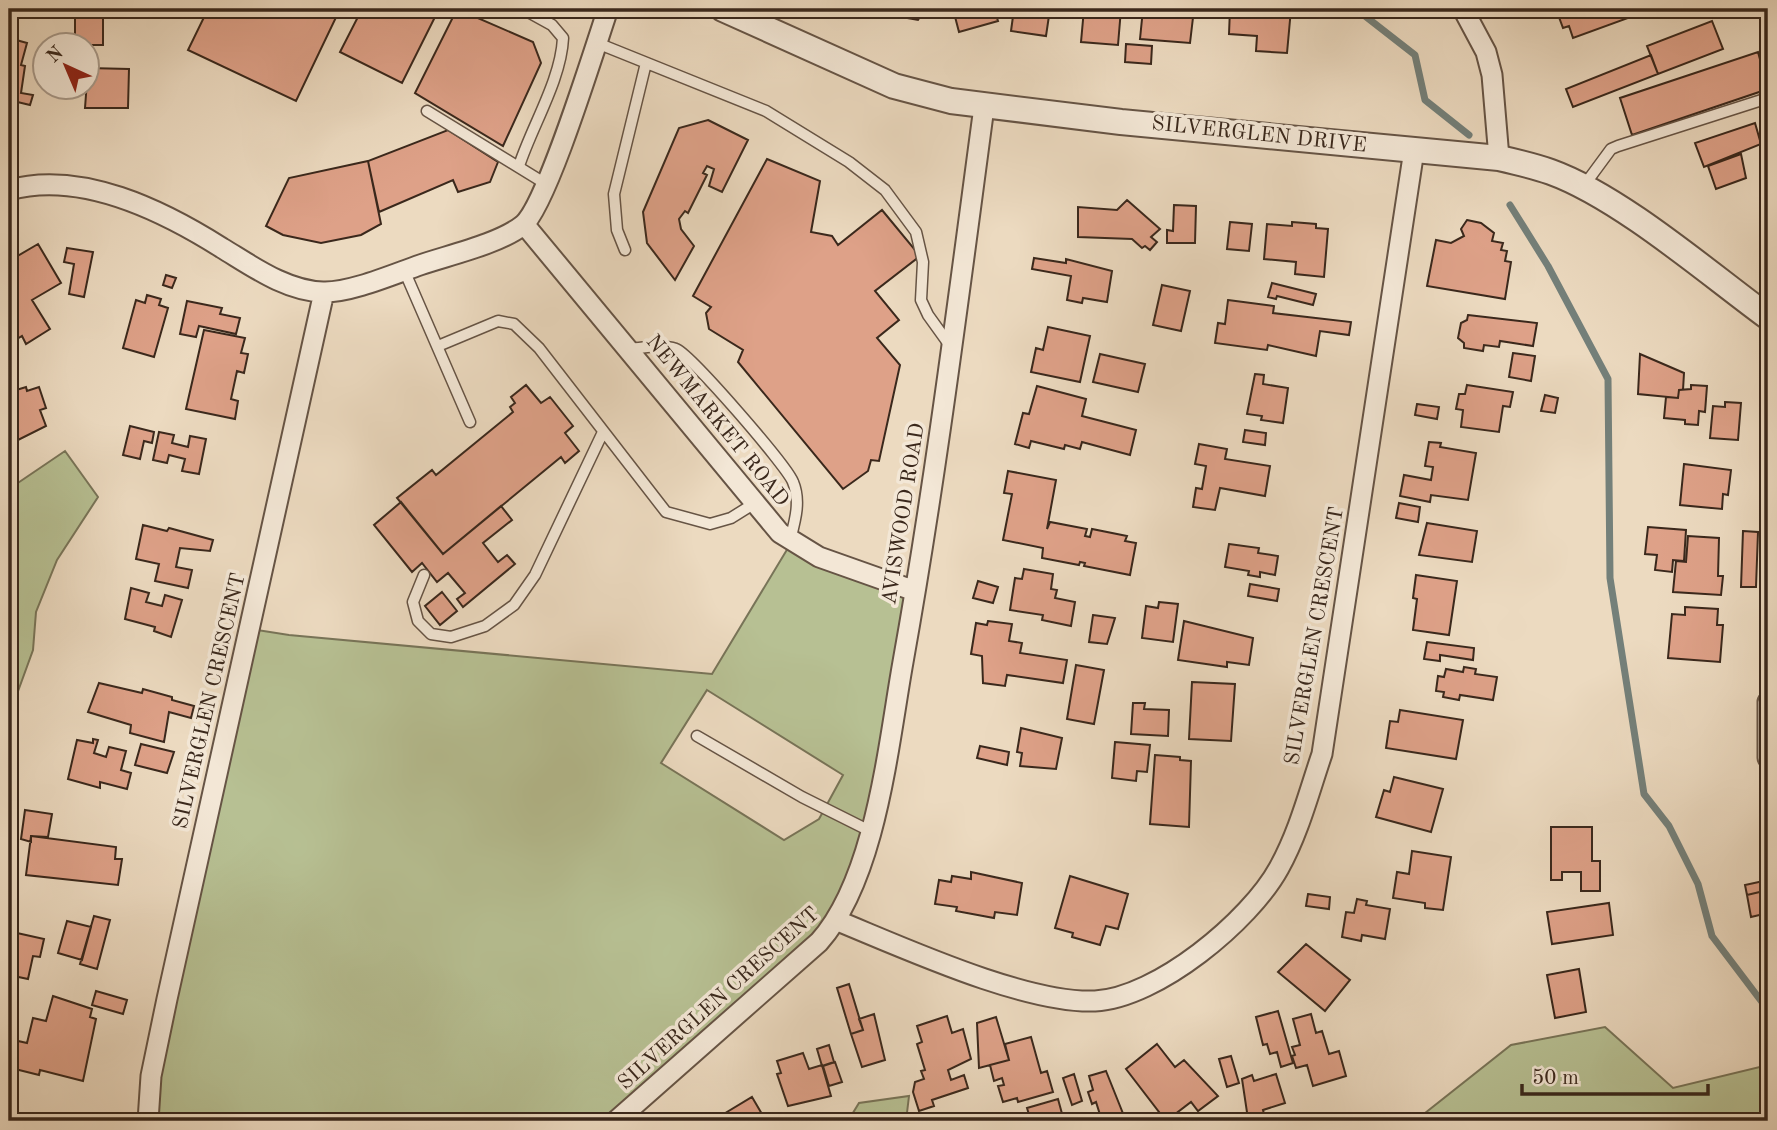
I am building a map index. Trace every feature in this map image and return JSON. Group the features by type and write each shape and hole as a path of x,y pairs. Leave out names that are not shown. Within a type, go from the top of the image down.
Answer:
{"street":[{"path":"9,190 30,184 69,185 121,198 211,240 264,273 296,287 324,292 404,270 483,243 524,224 546,184 608,9"},
{"name":"SILVERGLEN DRIVE","path":"723,9 894,86 984,107 1499,158 1552,172 1653,233 1768,317"},
{"path":"1463,9 1486,52 1492,75 1499,158"},
{"name":"AVISWOOD ROAD","path":"838,921 865,856 915,591 984,107"},
{"name":"SILVERGLEN CRESCENT","path":"616,1121 780,979 838,921 908,950 1040,995 1094,1001 1126,997 1159,982 1225,931 1268,885 1298,827 1322,754 1414,150"},
{"name":"NEWMARKET ROAD","path":"524,224 755,503 790,541 820,557 915,591"},
{"name":"SILVERGLEN CRESCENT","path":"148,1121 151,1076 324,292"},
{"path":"1768,702 1768,758"}],"lane":[{"path":"519,166 531,129 558,67 563,38 552,25 523,9"},
{"path":"597,43 766,111 849,162 885,190 916,232 923,262 921,300 928,316 951,348"},
{"path":"625,250 617,230 614,194 646,63"},
{"path":"1582,188 1611,149 1768,97"},
{"path":"427,111 546,184"},
{"path":"404,270 470,422"},
{"path":"438,346 498,321 514,324 525,332 653,498 671,515 710,524 731,519 755,503"},
{"path":"627,349 661,347 684,353 760,439 794,484 797,506 790,541"},
{"path":"424,575 413,602 418,621 431,634 451,637 485,626 514,605 535,575 603,432"},
{"path":"697,736 802,797 870,831"}],"green space":[{"path":"65,451 98,497 57,560 36,612 33,650 9,716 9,489"},
{"path":"791,543 916,591 848,904 618,1121 147,1121 251,629 289,635 712,674","holes":["707,690 843,775 819,819 784,840 661,763"]},
{"path":"1605,1027 1673,1088 1768,1065 1768,1121 1415,1121 1511,1045"},
{"path":"909,1096 906,1121 848,1121 859,1103"}],"building":[{"path":"208,9 340,9 296,101 188,50"},
{"path":"362,9 439,9 402,83 340,52"},
{"path":"457,9 533,42 541,63 503,146 415,93"},
{"path":"885,9 925,9 918,20 884,14"},
{"path":"953,9 994,9 998,21 959,32"},
{"path":"1014,9 1050,9 1046,36 1011,31"},
{"path":"1084,9 1121,9 1118,45 1081,42"},
{"path":"1143,9 1194,9 1190,43 1140,39"},
{"path":"1230,9 1291,9 1287,53 1256,51 1257,36 1229,34"},
{"path":"1556,9 1637,9 1639,14 1573,38 1569,26 1563,28"},
{"path":"75,12 103,12 103,45 102,32 75,32"},
{"path":"1712,21 1723,49 1658,74 1647,46"},
{"path":"9,38 27,43 21,65 25,66 21,93 32,95 32,98 30,105 9,100"},
{"path":"1126,44 1152,46 1151,64 1125,62"},
{"path":"1758,52 1768,89 1632,135 1620,98"},
{"path":"1651,55 1658,74 1573,107 1566,89"},
{"path":"102,68 129,69 128,108 85,108 85,102 102,102"},
{"path":"708,120 748,140 722,192 709,186 714,169 707,166 703,173 707,175 688,213 685,211 679,219 681,229 694,246 675,280 647,243 643,212 679,128"},
{"path":"1755,123 1761,144 1704,167 1695,143"},
{"path":"448,130 498,162 490,182 458,192 453,180 379,212 368,161"},
{"path":"1741,154 1746,178 1716,189 1708,166"},
{"path":"767,159 820,181 811,232 832,236 838,245 882,210 920,256 875,291 899,320 877,338 900,365 879,461 871,460 868,471 843,489 738,362 743,350 709,329 706,313 711,307 693,296"},
{"path":"368,161 381,224 361,235 321,243 283,235 266,226 289,178"},
{"path":"1127,200 1160,229 1151,237 1157,242 1150,250 1145,246 1142,248 1132,239 1078,237 1078,207 1117,210"},
{"path":"1174,205 1196,206 1195,243 1167,243 1167,230 1173,231"},
{"path":"1467,220 1481,223 1494,233 1492,241 1503,243 1501,250 1507,251 1505,261 1511,262 1505,299 1427,286 1436,240 1451,243 1464,236 1461,229"},
{"path":"1230,222 1252,224 1249,251 1227,249"},
{"path":"1292,222 1316,224 1316,228 1328,229 1324,277 1295,274 1296,262 1264,259 1267,224 1292,226"},
{"path":"38,244 61,283 32,300 50,329 26,344 22,336 17,339 9,326 9,261"},
{"path":"67,248 93,252 84,297 69,294 74,264 64,262"},
{"path":"1034,258 1066,263 1066,259 1112,271 1107,302 1083,298 1082,303 1067,300 1071,276 1032,269"},
{"path":"166,275 176,278 172,288 163,285"},
{"path":"1272,283 1316,294 1313,305 1277,296 1276,299 1268,297"},
{"path":"1162,285 1190,291 1181,331 1153,325"},
{"path":"147,295 161,299 159,305 168,308 154,357 123,348 136,300 145,303"},
{"path":"1228,300 1274,306 1273,313 1351,322 1349,335 1320,331 1316,356 1268,345 1267,350 1215,343 1218,323 1225,324"},
{"path":"187,301 222,308 220,314 240,318 236,334 199,326 196,337 180,334"},
{"path":"1468,315 1537,323 1533,346 1500,341 1499,347 1484,345 1483,351 1464,348 1464,343 1458,338 1461,323 1467,320"},
{"path":"1048,327 1090,336 1080,382 1031,372 1036,348 1043,350"},
{"path":"204,330 245,338 241,353 248,354 244,373 237,371 231,399 238,401 235,419 186,409"},
{"path":"1513,353 1535,356 1531,381 1509,377"},
{"path":"1100,354 1145,364 1138,392 1093,382"},
{"path":"1640,354 1684,373 1683,390 1679,390 1678,398 1638,394"},
{"path":"1255,374 1264,375 1263,384 1288,388 1283,423 1261,420 1262,416 1247,414"},
{"path":"9,379 13,391 26,387 27,391 39,387 46,408 40,410 46,426 12,443 9,433"},
{"path":"526,385 541,403 550,397 573,426 565,433 579,451 565,463 561,457 443,554 397,498 432,470 436,475 513,412 510,407 515,403 511,397"},
{"path":"1467,385 1513,392 1510,407 1503,406 1499,432 1461,427 1463,410 1456,409 1459,394 1465,394"},
{"path":"1691,385 1707,386 1705,412 1699,411 1698,425 1685,424 1685,420 1664,418 1666,397 1678,398 1679,390 1691,389"},
{"path":"1037,386 1086,399 1082,416 1136,430 1130,455 1082,442 1080,449 1065,445 1064,449 1031,441 1029,448 1015,444 1023,413 1029,414"},
{"path":"1545,395 1558,398 1555,413 1541,411"},
{"path":"1725,402 1741,403 1738,440 1710,438 1713,406 1725,407"},
{"path":"1417,404 1439,407 1437,419 1415,415"},
{"path":"130,426 154,432 152,443 144,441 140,459 123,455"},
{"path":"1245,430 1266,433 1265,445 1243,442"},
{"path":"159,432 174,435 172,443 188,447 190,436 206,439 199,474 182,471 185,459 169,455 167,463 153,460"},
{"path":"1429,442 1441,443 1440,447 1476,453 1468,500 1431,495 1430,502 1400,496 1404,475 1431,480 1433,467 1425,466"},
{"path":"1199,444 1227,449 1225,459 1270,466 1265,496 1220,488 1215,510 1193,507 1196,488 1202,489 1206,466 1195,464"},
{"path":"1684,464 1731,470 1728,495 1723,494 1722,509 1680,505"},
{"path":"1008,471 1056,480 1047,529 1050,522 1087,529 1085,536 1090,537 1092,529 1127,536 1125,541 1136,543 1130,575 1084,566 1085,563 1080,562 1079,565 1042,558 1043,548 1003,540 1012,494 1004,493"},
{"path":"401,502 443,554 501,506 512,520 483,543 498,562 507,555 515,564 463,607 457,599 465,593 448,573 437,582 422,563 412,572 374,525"},
{"path":"1399,503 1420,507 1418,522 1396,518"},
{"path":"1427,523 1477,531 1472,562 1419,555"},
{"path":"143,525 167,531 169,528 213,540 210,551 180,548 176,567 192,570 188,588 155,581 159,564 136,559"},
{"path":"1648,527 1686,530 1684,561 1673,560 1672,572 1655,570 1657,555 1645,554"},
{"path":"1743,531 1758,532 1756,587 1741,587"},
{"path":"1688,536 1719,538 1718,576 1723,576 1721,595 1673,592 1676,561 1686,562"},
{"path":"1229,544 1259,548 1258,553 1278,556 1275,575 1260,572 1260,577 1248,575 1249,571 1225,567"},
{"path":"1024,569 1053,574 1051,589 1057,590 1055,598 1075,602 1071,626 1042,620 1043,615 1010,610 1015,578 1022,579"},
{"path":"1416,575 1457,581 1449,635 1413,630 1417,599 1413,598"},
{"path":"978,581 998,587 993,603 973,598"},
{"path":"1250,584 1279,589 1277,601 1248,596"},
{"path":"131,588 149,593 146,602 162,606 165,595 182,600 171,637 154,631 155,627 125,619"},
{"path":"442,592 457,611 440,625 425,606"},
{"path":"1159,602 1178,604 1173,642 1142,638 1146,606 1158,608"},
{"path":"1685,607 1718,609 1717,625 1723,625 1720,662 1668,658 1672,614 1685,615"},
{"path":"1093,615 1115,618 1107,644 1089,642"},
{"path":"988,621 1012,624 1009,641 1022,643 1020,653 1067,660 1063,683 1007,675 1005,686 983,683 982,656 971,654 976,623 987,625"},
{"path":"1184,621 1253,638 1249,665 1227,662 1227,667 1178,660"},
{"path":"1427,642 1474,648 1473,660 1440,655 1440,661 1424,659"},
{"path":"1076,665 1104,670 1094,724 1067,719"},
{"path":"1464,667 1476,669 1475,674 1497,677 1493,700 1460,695 1459,700 1443,697 1444,692 1436,691 1438,676 1444,677 1446,669 1463,672"},
{"path":"1192,682 1235,684 1231,741 1189,739"},
{"path":"99,683 142,693 143,689 172,697 172,700 194,706 191,718 169,712 164,742 130,733 131,725 88,712"},
{"path":"1133,703 1145,703 1144,709 1169,710 1168,736 1131,734"},
{"path":"1400,710 1463,720 1456,759 1386,748 1390,721 1398,722"},
{"path":"1021,728 1062,738 1056,769 1020,766 1022,753 1017,752"},
{"path":"93,739 98,740 94,753 106,757 109,747 126,751 121,770 131,773 127,789 100,782 100,788 68,779 77,740 93,743"},
{"path":"1115,742 1150,745 1147,772 1137,771 1136,781 1112,778"},
{"path":"141,744 174,752 167,773 135,765"},
{"path":"980,746 1009,752 1007,765 977,758"},
{"path":"1155,755 1180,757 1180,760 1191,761 1189,827 1150,824"},
{"path":"1394,777 1443,789 1431,832 1376,817 1384,790 1390,792"},
{"path":"25,810 52,814 48,837 31,836 31,842 21,839"},
{"path":"1551,827 1592,827 1592,861 1600,861 1600,891 1581,891 1581,872 1562,872 1562,880 1551,880"},
{"path":"31,836 116,847 115,859 122,859 118,885 26,875"},
{"path":"1412,851 1451,857 1443,910 1425,908 1425,903 1393,898 1397,872 1409,874"},
{"path":"971,872 1022,883 1017,915 995,912 994,918 956,911 957,907 935,904 939,880 951,882 952,876 971,879"},
{"path":"1070,876 1128,894 1118,929 1106,926 1100,945 1072,937 1073,933 1055,928"},
{"path":"1768,880 1768,890 1747,895 1745,885"},
{"path":"1768,890 1768,913 1751,917 1747,895"},
{"path":"1308,894 1330,897 1329,909 1306,906"},
{"path":"1357,899 1367,901 1366,905 1390,909 1385,939 1362,935 1361,941 1342,937 1346,912 1354,913"},
{"path":"1609,903 1613,935 1552,944 1547,912"},
{"path":"94,916 110,920 97,969 80,964"},
{"path":"67,921 91,927 82,960 58,953"},
{"path":"17,933 44,939 40,957 33,956 28,979 9,975"},
{"path":"1306,944 1350,980 1325,1011 1278,972"},
{"path":"1579,969 1586,1012 1555,1018 1547,975"},
{"path":"849,984 863,1030 851,1034 837,988"},
{"path":"96,991 127,1000 123,1014 92,1005"},
{"path":"53,996 92,1009 90,1017 96,1019 83,1081 40,1070 39,1075 11,1068 18,1041 27,1043 33,1018 46,1021"},
{"path":"1278,1011 1293,1063 1281,1067 1277,1052 1270,1054 1267,1044 1263,1045 1256,1017"},
{"path":"874,1014 885,1060 862,1067 851,1034 863,1030 859,1019"},
{"path":"1311,1014 1316,1033 1322,1031 1329,1054 1339,1051 1346,1076 1313,1086 1307,1065 1296,1068 1292,1056 1295,1055 1292,1047 1300,1045 1293,1019"},
{"path":"947,1016 952,1033 963,1029 971,1059 948,1070 951,1080 964,1075 968,1088 932,1100 934,1106 919,1111 913,1092 915,1082 924,1079 921,1071 925,1070 917,1044 922,1042 917,1026"},
{"path":"996,1017 1009,1060 979,1068 977,1023"},
{"path":"1031,1037 1041,1073 1047,1071 1053,1092 1018,1102 1017,1098 1003,1102 998,1086 1004,1085 1002,1078 994,1081 990,1065 1009,1060 1005,1044"},
{"path":"1157,1044 1175,1067 1184,1060 1218,1096 1198,1111 1191,1102 1166,1121 1126,1069"},
{"path":"829,1045 834,1062 822,1066 817,1049"},
{"path":"803,1053 809,1069 822,1065 831,1096 788,1106 777,1074 781,1073 777,1061"},
{"path":"1231,1056 1239,1083 1227,1087 1219,1059"},
{"path":"835,1062 842,1082 829,1086 823,1066"},
{"path":"1106,1071 1124,1116 1102,1121 1096,1102 1092,1104 1088,1092 1093,1090 1089,1076"},
{"path":"1074,1074 1082,1101 1072,1105 1063,1078"},
{"path":"1276,1074 1285,1103 1263,1110 1264,1114 1248,1119 1242,1079 1252,1075 1254,1081"},
{"path":"752,1097 766,1121 726,1121 722,1115"},
{"path":"1058,1099 1064,1121 1031,1121 1027,1108"}],"waterway":[{"path":"1356,9 1415,55 1425,100 1469,135"},
{"path":"1510,205 1548,266 1608,379 1610,578 1644,794 1669,826 1698,884 1712,936 1768,1010"}]}
